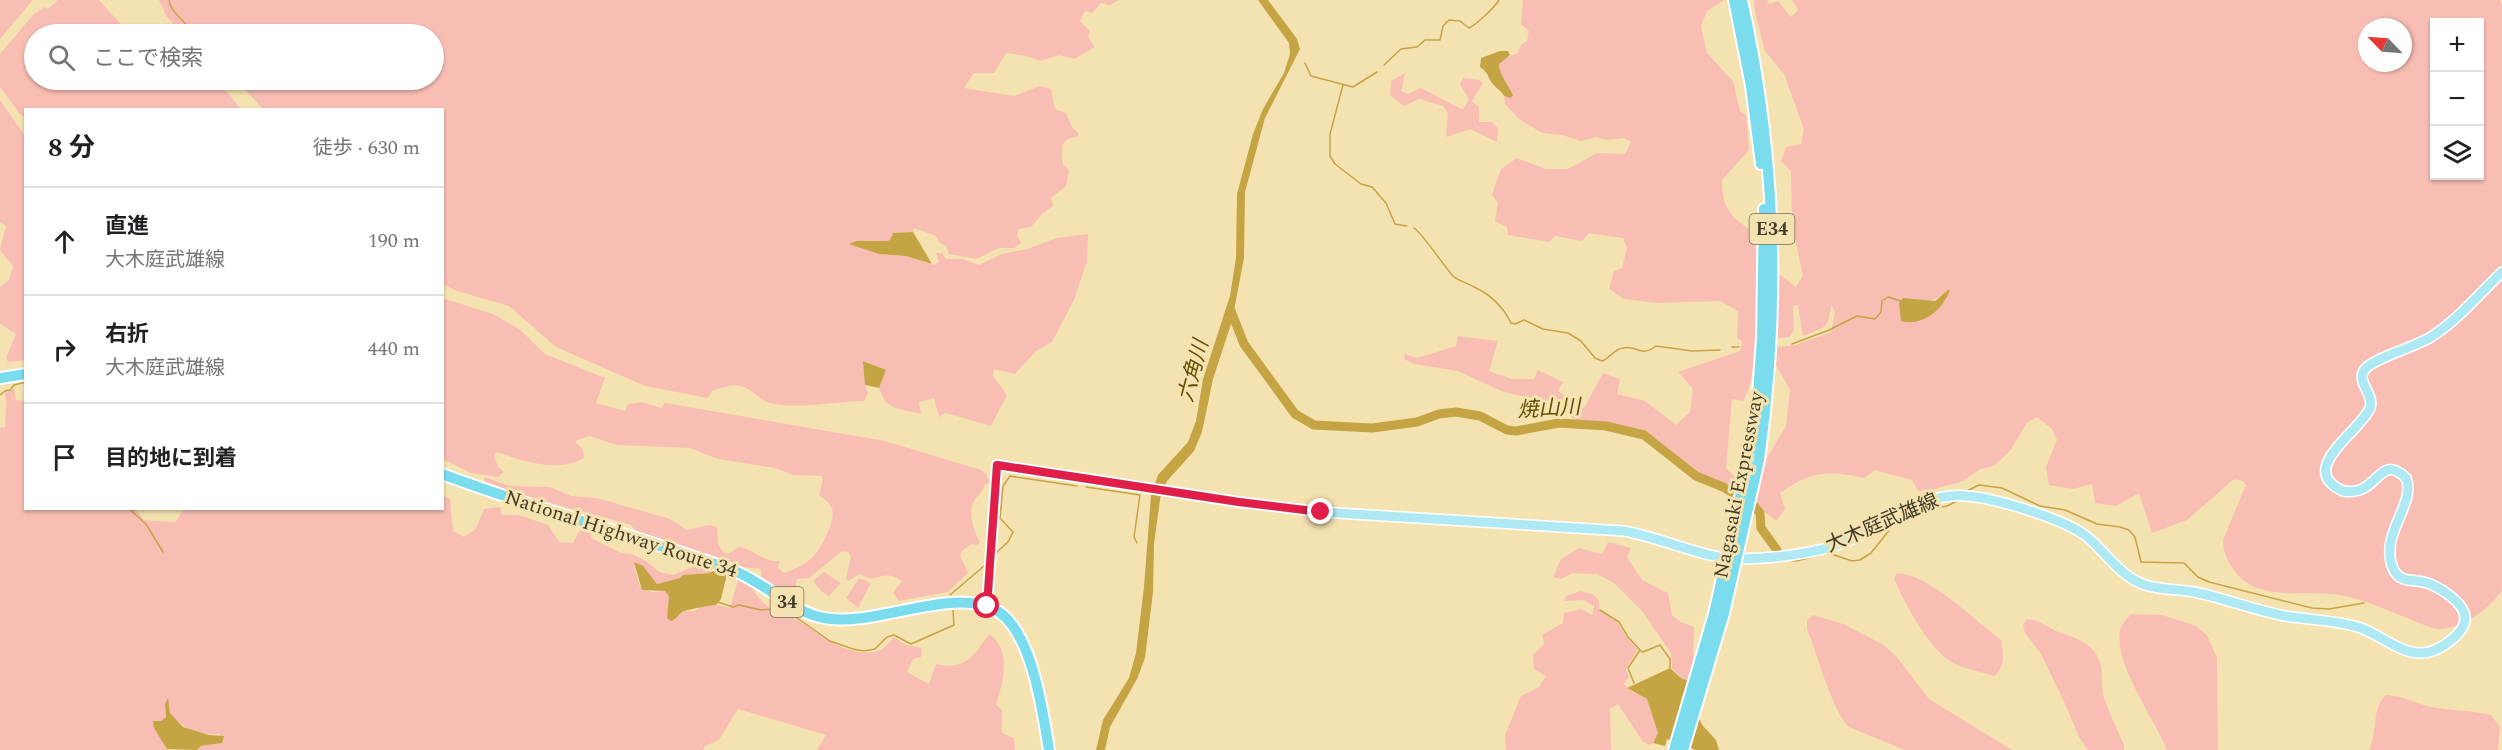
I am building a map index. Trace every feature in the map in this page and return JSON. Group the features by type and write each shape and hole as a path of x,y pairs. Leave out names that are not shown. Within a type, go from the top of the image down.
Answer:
{"highway":[{"name":"Nagasaki Expressway","path":"1734,0 1758,132 1765,216 1762,338 1754,459"},
{"name":"Nagasaki Expressway","path":"1683,750 1719,614 1767,401 1772,342 1772,213 1767,143 1742,0"},
{"path":"0,378 24,374"},
{"name":"National Highway Route 34","path":"444,475 734,571 749,577 795,607 825,618 849,620 953,603 987,606"},
{"path":"987,606 1003,615 1023,642 1031,663 1048,750"},
{"name":"Nagasaki Expressway","path":"1674,750 1700,684"}],"main road":[{"name":"大木庭武雄線","path":"987,606 997,465 1166,492 1321,512 1624,531 1661,539 1704,554 1745,559 1801,553 1836,546 1937,498 1968,496 2043,515 2072,527 2085,536 2120,571 2146,585 2199,593 2283,615 2352,626 2373,633 2408,650 2425,653 2433,651 2458,633 2465,616 2463,609 2456,601 2432,585 2400,578 2392,568 2390,546 2396,520 2409,493 2406,478 2392,470 2384,470 2362,489 2343,491 2330,481 2326,472 2328,461 2334,450 2369,410 2369,396 2362,382 2365,369 2373,363 2431,337 2453,321 2502,272"}],"shaded area":[{"path":"0,0 33,0 0,39"},
{"path":"58,0 99,0 121,24 26,24 34,14 45,7 48,9"},
{"path":"159,0 1119,0 1110,5 1101,3 1092,13 1085,11 1080,21 1090,31 1088,37 1095,47 1074,59 1059,55 1040,61 1006,53 994,73 974,73 964,88 1014,96 1040,86 1051,89 1055,109 1066,113 1072,127 1079,134 1067,140 1063,145 1063,164 1069,170 1066,186 1051,198 1053,206 1042,214 1031,227 1019,229 1017,235 1021,243 1014,248 999,248 976,259 949,254 946,246 940,243 936,236 914,228 913,232 893,233 890,240 886,241 856,241 850,244 879,254 906,256 934,265 939,262 936,253 942,253 946,259 963,259 979,265 1002,254 1027,249 1057,238 1088,234 1087,261 1074,300 1052,342 1036,351 1015,374 994,369 993,376 1007,395 991,426 946,413 939,417 934,398 919,402 921,414 895,408 885,402 879,388 885,370 864,361 865,385 868,393 864,401 780,405 769,403 745,387 726,387 712,391 708,398 645,386 556,347 509,306 457,291 444,284 444,108 262,108 245,90 444,90 444,24 174,24 167,17"},
{"path":"1258,0 1268,0 1297,39 1300,49 1265,118 1245,192 1244,258 1232,321 1213,379 1202,432 1194,451 1167,481 1161,493 1154,544 1153,592 1145,658 1137,679 1110,727 1105,750 1096,750 1103,720 1129,678 1136,653 1151,495 1158,475 1188,442 1196,421 1203,379 1230,296 1236,258 1237,194 1253,134 1263,109 1284,73 1290,54 1289,43"},
{"path":"1523,0 1724,0 1707,11 1701,26 1707,53 1733,81 1740,111 1746,115 1749,150 1722,180 1722,190 1730,212 1755,233 1757,271 1756,345 1753,368 1743,401 1732,399 1726,468 1737,479 1734,490 1704,478 1651,435 1599,422 1577,420 1542,401 1501,391 1458,371 1414,364 1404,359 1405,354 1417,358 1456,346 1458,336 1498,341 1489,371 1512,379 1534,379 1538,370 1563,382 1558,391 1584,408 1603,373 1620,379 1617,394 1645,401 1676,425 1690,412 1693,389 1678,372 1740,351 1742,341 1737,338 1738,311 1720,301 1658,303 1624,299 1609,289 1614,271 1622,268 1627,248 1623,238 1589,233 1582,241 1555,236 1549,242 1508,235 1507,227 1495,221 1498,203 1492,195 1501,169 1517,158 1546,169 1568,169 1597,153 1625,154 1631,142 1624,138 1608,140 1596,137 1581,141 1562,135 1542,133 1519,119 1505,104 1504,96 1510,98 1510,91 1501,74 1499,64 1503,59 1518,53 1521,45 1527,41 1529,31 1521,24"},
{"path":"1754,0 1767,0 1769,4 1778,1 1791,17 1798,10 1792,0 2500,0 2502,4 2502,591 2472,618 2454,627 2435,629 2349,597 2334,594 2286,593 2256,588 2233,569 2223,544 2246,485 2243,481 2234,479 2187,520 2152,533 2139,493 2116,506 2095,503 2092,484 2073,489 2049,485 2046,467 2057,440 2052,429 2037,417 2027,423 2010,451 1995,465 1979,470 1963,481 1918,491 1912,480 1875,470 1864,478 1829,473 1810,476 1780,493 1785,509 1776,521 1756,505 1765,461 1786,426 1790,390 1776,365 1777,347 1796,345 1831,332 1835,311 1831,305 1827,323 1821,329 1803,336 1798,306 1793,305 1794,331 1789,337 1777,338 1779,274 1796,287 1803,275 1792,225 1791,171 1781,161 1786,147 1801,144 1804,129 1784,74 1765,51","holes":["1948,290 1919,322 1911,298 1922,301 1931,300"]},
{"path":"24,26 24,90 224,90 240,108 24,108 24,116 0,87 0,54"},
{"path":"1500,51 1508,51 1510,55 1499,64 1513,96 1510,98 1504,96 1480,67 1481,58"},
{"path":"1405,73 1401,91 1408,94 1421,88 1463,110 1469,99 1460,85 1463,78 1479,80 1483,83 1472,101 1479,107 1479,122 1492,122 1498,128 1497,142 1470,129 1446,137 1448,113 1443,106 1419,99 1404,106 1390,95 1391,81"},
{"path":"0,100 24,135 24,360 8,362 6,358 16,334 0,324 0,287 9,280 13,266 0,250 6,226 0,222"},
{"path":"913,232 932,264 906,256 879,254 849,244 856,241 886,241 890,240 893,233"},
{"path":"1950,290 1947,297 1931,315 1917,322 1901,321 1899,303 1903,298 1935,301"},
{"path":"444,299 493,314 519,329 545,354 605,378 596,403 625,411 628,404 642,402 661,408 665,403 885,441 981,470 987,475 989,482 984,485 974,501 971,511 973,527 980,542 977,545 971,544 960,555 968,573 948,592 899,601 893,593 902,581 893,576 870,579 860,574 848,581 846,578 851,557 848,552 842,551 809,578 797,579 794,595 790,597 762,581 761,569 741,567 637,533 631,525 485,485 484,478 509,486 550,487 571,496 597,498 670,519 687,530 709,525 717,527 718,544 724,553 728,554 739,547 744,548 769,560 779,561 778,568 784,573 810,560 827,534 833,514 830,505 819,495 823,479 821,476 793,475 775,468 718,459 690,448 617,445 589,436 575,441 583,450 584,458 574,462 563,465 540,464 496,452 494,456 498,467 504,472 498,477 471,473 444,460"},
{"path":"863,361 886,370 879,388 865,385"},
{"path":"14,388 16,400 24,401 24,510 137,510 144,520 175,522 183,510 444,510 444,496 450,499 453,531 464,537 476,529 484,509 500,507 502,515 519,515 548,525 559,542 573,543 582,527 591,530 591,538 621,553 632,554 646,561 659,572 673,575 699,564 717,569 710,573 683,575 680,578 657,584 649,574 634,565 640,587 651,592 665,591 670,596 667,618 675,620 683,611 695,611 704,605 730,608 738,580 751,585 758,597 768,606 791,616 845,649 857,652 881,650 894,637 906,645 922,648 921,657 913,659 907,672 929,684 936,664 955,665 968,660 989,634 1001,648 1003,657 1003,677 996,705 1002,710 1002,733 1014,738 1015,750 817,750 826,735 738,709 719,740 705,746 703,750 197,750 201,746 222,743 220,734 205,734 185,727 174,718 170,713 169,705 165,704 166,717 161,721 154,721 169,750 0,750 0,427 5,428 7,409 5,393"},
{"path":"1608,542 1631,548 1627,557 1642,580 1668,593 1672,615 1681,622 1694,627 1693,670 1690,682 1681,678 1672,668 1671,653 1642,611 1614,583 1597,574 1573,573 1561,579 1553,577 1561,559 1579,548 1602,554"},
{"path":"634,562 643,566 657,584 680,578 683,575 710,573 717,569 727,574 721,599 716,605 682,612 671,621 667,618 669,596 665,591 642,590"},
{"path":"824,572 841,583 829,596 821,591 813,581"},
{"path":"1897,573 1910,575 1938,590 2001,640 2003,660 1995,676 1958,665 1939,652 1909,610 1894,578"},
{"path":"859,578 871,583 858,608 846,598"},
{"path":"1581,591 1594,595 1599,601 1599,610 1618,623 1627,638 1638,649 1626,669 1629,677 1624,684 1631,691 1647,699 1658,733 1653,743 1649,745 1643,742 1618,704 1610,709 1611,750 1506,750 1505,735 1521,696 1539,687 1546,676 1534,669 1533,655 1544,644 1542,635 1563,623 1564,613 1581,609 1592,615 1594,606 1584,600 1564,601 1566,596"},
{"path":"2131,614 2162,615 2196,626 2207,635 2217,658 2218,750 2167,750 2127,671 2122,654 2119,638 2122,625"},
{"path":"1813,615 1843,624 1882,644 1896,656 1929,699 2012,750 1905,750 1849,727 1831,695 1807,629 1807,620"},
{"path":"2027,619 2084,642 2095,652 2101,666 2103,694 2124,750 2088,750 2079,737 2041,654 2025,633 2023,625"},
{"path":"1670,668 1681,678 1690,682 1685,693 1703,726 1716,740 1719,750 1696,750 1667,739 1665,746 1653,743 1658,733 1647,699 1627,688"},
{"path":"2386,695 2398,696 2431,707 2491,715 2500,727 2498,750 2369,750 2378,707"},
{"path":"168,698 170,713 183,727 209,735 224,736 222,743 201,746 197,750 167,749 154,728 153,721 161,721 166,717 165,704"}],"waterway":[{"path":"169,0 173,10 186,24"},
{"path":"1384,65 1401,49 1417,47 1425,40 1440,40 1443,26 1449,20 1460,21 1469,28 1485,16 1499,0"},
{"path":"1305,63 1311,76 1353,87 1377,72"},
{"path":"1343,85 1330,134 1330,156 1335,164 1361,184 1372,187 1386,203 1395,224 1407,226"},
{"path":"1414,228 1453,276 1491,297 1511,323 1515,324 1524,320 1543,329 1568,333 1581,341 1595,358 1602,361 1623,348 1646,351 1656,346 1692,351 1720,350"},
{"path":"1792,344 1857,316 1875,319 1881,312 1882,301 1888,297 1901,301"},
{"name":"焼山川","path":"1231,311 1244,344 1295,414 1314,425 1372,428 1417,422 1439,414 1456,412 1480,416 1507,430 1516,431 1559,423 1606,426 1644,435 1696,476 1723,487 1754,506 1760,513 1761,528 1777,550"},
{"path":"1732,347 1739,347"},
{"path":"0,395 14,385 24,382"},
{"path":"997,552 1008,542 1013,532 1000,518 1003,486 1010,476 1077,486"},
{"path":"1969,490 1979,485 2002,488 2040,506 2065,510 2097,524 2129,530 2135,537 2141,562 2184,563 2198,577 2209,582 2312,608 2329,609 2364,603"},
{"path":"1086,487 1140,495 1134,537 1137,543"},
{"path":"1786,560 1796,561 1828,553 1852,561 1860,560 1871,553 1891,528 1923,511 1947,506 1959,500"},
{"path":"130,510 146,524 163,552"},
{"path":"950,595 984,566"},
{"path":"718,602 733,607 739,605 790,613 830,641 864,651 875,649 887,637 894,635 911,644 954,625 953,610"},
{"path":"1600,610 1619,622 1628,637 1640,650 1628,668 1634,683"},
{"path":"1641,651 1660,645 1670,659 1670,668"}],"route":[{"path":"987,606 997,465 1239,502 1321,512"}],"water label":[{"name":"六角川","path":"1194,371"}]}
